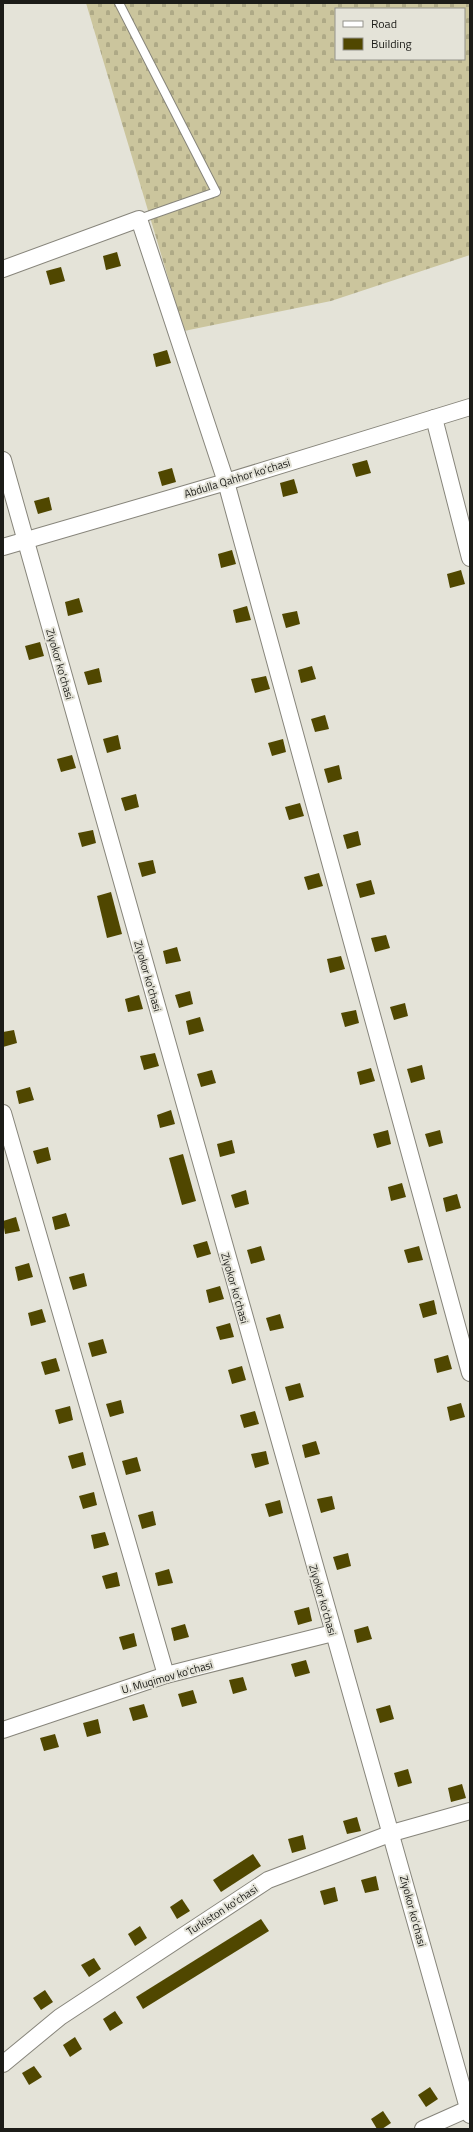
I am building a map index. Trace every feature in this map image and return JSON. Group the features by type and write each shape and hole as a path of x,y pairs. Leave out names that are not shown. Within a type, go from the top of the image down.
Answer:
{"street":[{"path":"3,269 138,219 226,482 470,1373"},
{"name":"Abdulla Qahhor ko'chasi","path":"3,547 226,482 470,407"},
{"path":"434,418 470,558"},
{"name":"Ziyokor ko'chasi","path":"3,460 333,1633 392,1833 469,2111"},
{"path":"3,1113 166,1675"},
{"name":"U. Muqimov ko'chasi","path":"3,1730 166,1675 333,1633"},
{"name":"Turkiston ko'chasi","path":"3,2064 60,2017 268,1880 392,1833 470,1811"},
{"path":"423,2129 469,2111"}],"lane":[{"path":"120,3 216,192 138,219"}],"green space":[{"path":"86,3 470,3 470,255 331,301 184,331"}],"building":[{"path":"117,252 121,266 106,270 103,256"},
{"path":"61,267 65,281 50,285 46,271"},
{"path":"167,350 171,363 156,367 153,354"},
{"path":"367,460 371,473 356,477 352,464"},
{"path":"172,468 176,482 162,486 158,472"},
{"path":"294,479 298,493 283,497 280,483"},
{"path":"49,497 52,510 38,514 34,501"},
{"path":"232,550 236,564 221,568 218,554"},
{"path":"461,570 465,584 450,588 447,574"},
{"path":"79,598 83,612 68,616 65,602"},
{"path":"247,606 251,620 236,623 233,610"},
{"path":"297,611 300,624 286,628 282,614"},
{"path":"40,642 44,656 29,660 25,646"},
{"path":"312,666 316,679 301,683 298,670"},
{"path":"99,668 102,682 88,685 84,672"},
{"path":"266,676 270,689 255,693 251,679"},
{"path":"325,715 329,729 315,732 311,719"},
{"path":"118,735 121,749 107,753 103,739"},
{"path":"283,739 286,752 272,756 268,743"},
{"path":"72,755 76,768 61,772 57,759"},
{"path":"339,765 342,779 328,783 324,769"},
{"path":"136,794 139,807 125,811 121,798"},
{"path":"300,803 304,816 289,820 285,807"},
{"path":"93,830 96,843 82,847 78,833"},
{"path":"358,831 361,845 347,849 343,835"},
{"path":"153,860 156,873 142,877 138,863"},
{"path":"319,873 323,886 308,890 304,877"},
{"path":"371,880 375,894 360,898 356,884"},
{"path":"111,892 122,934 107,938 97,896"},
{"path":"386,935 390,948 375,952 371,938"},
{"path":"177,947 181,961 166,964 163,951"},
{"path":"341,956 345,969 330,973 327,959"},
{"path":"190,991 193,1004 179,1008 175,995"},
{"path":"139,995 143,1009 128,1012 125,999"},
{"path":"405,1003 408,1016 394,1020 390,1007"},
{"path":"356,1010 359,1023 345,1027 341,1013"},
{"path":"200,1017 204,1031 189,1035 186,1021"},
{"path":"14,1030 17,1043 3,1047 3,1032"},
{"path":"155,1053 159,1066 144,1070 140,1056"},
{"path":"422,1065 425,1079 411,1083 407,1069"},
{"path":"371,1068 375,1081 360,1085 357,1072"},
{"path":"212,1070 216,1083 201,1087 197,1074"},
{"path":"30,1087 34,1100 19,1104 16,1091"},
{"path":"171,1110 175,1124 160,1128 157,1115"},
{"path":"388,1130 391,1144 377,1148 373,1134"},
{"path":"440,1130 443,1143 429,1147 425,1134"},
{"path":"232,1140 235,1153 220,1157 217,1144"},
{"path":"48,1147 51,1160 37,1164 33,1151"},
{"path":"183,1154 196,1201 182,1205 169,1158"},
{"path":"402,1183 406,1197 391,1201 388,1187"},
{"path":"246,1190 249,1204 235,1208 231,1195"},
{"path":"457,1194 461,1208 446,1212 443,1198"},
{"path":"66,1213 70,1226 55,1230 52,1217"},
{"path":"16,1217 20,1231 5,1234 3,1221"},
{"path":"207,1241 211,1254 197,1258 193,1245"},
{"path":"261,1246 265,1260 251,1264 247,1250"},
{"path":"419,1246 423,1260 408,1263 404,1250"},
{"path":"29,1263 33,1277 18,1281 15,1267"},
{"path":"84,1273 87,1286 73,1290 69,1277"},
{"path":"220,1286 224,1299 209,1303 206,1290"},
{"path":"434,1300 437,1314 423,1318 419,1304"},
{"path":"42,1309 46,1322 31,1326 28,1313"},
{"path":"280,1314 284,1328 270,1331 266,1318"},
{"path":"230,1323 234,1337 220,1340 216,1327"},
{"path":"103,1339 107,1353 92,1357 88,1343"},
{"path":"448,1355 452,1369 437,1373 434,1359"},
{"path":"56,1358 60,1371 45,1375 41,1362"},
{"path":"242,1366 246,1380 232,1384 228,1370"},
{"path":"300,1383 304,1397 289,1401 285,1387"},
{"path":"121,1400 124,1413 110,1417 106,1404"},
{"path":"461,1403 465,1417 450,1421 447,1407"},
{"path":"70,1406 73,1420 59,1424 55,1410"},
{"path":"255,1411 259,1424 244,1428 240,1415"},
{"path":"316,1441 320,1454 305,1458 302,1445"},
{"path":"266,1451 269,1464 255,1468 251,1454"},
{"path":"83,1452 86,1465 72,1469 68,1456"},
{"path":"137,1457 141,1471 126,1475 122,1461"},
{"path":"94,1492 97,1505 83,1509 79,1496"},
{"path":"332,1496 335,1509 321,1513 317,1499"},
{"path":"280,1500 283,1513 269,1517 265,1504"},
{"path":"153,1511 156,1525 142,1529 138,1515"},
{"path":"105,1532 109,1545 94,1549 91,1535"},
{"path":"348,1553 351,1566 337,1570 333,1557"},
{"path":"169,1569 173,1583 158,1586 155,1573"},
{"path":"117,1572 120,1586 106,1589 102,1576"},
{"path":"309,1607 312,1621 298,1625 294,1611"},
{"path":"185,1624 189,1637 174,1641 171,1628"},
{"path":"368,1626 372,1639 357,1643 354,1630"},
{"path":"134,1633 137,1646 123,1650 119,1637"},
{"path":"306,1660 310,1673 295,1677 291,1664"},
{"path":"243,1677 247,1690 233,1694 229,1680"},
{"path":"193,1690 197,1703 182,1707 178,1694"},
{"path":"144,1704 148,1717 133,1721 129,1708"},
{"path":"390,1705 394,1719 380,1723 376,1709"},
{"path":"98,1719 101,1733 87,1737 83,1723"},
{"path":"55,1734 59,1747 44,1751 40,1738"},
{"path":"408,1769 412,1783 398,1787 394,1773"},
{"path":"462,1784 466,1798 451,1802 448,1788"},
{"path":"357,1817 361,1831 347,1834 343,1821"},
{"path":"303,1835 306,1849 292,1853 288,1839"},
{"path":"253,1854 261,1866 221,1892 213,1880"},
{"path":"376,1876 379,1890 365,1893 361,1880"},
{"path":"335,1887 338,1901 324,1905 320,1891"},
{"path":"182,1899 190,1911 177,1919 170,1907"},
{"path":"261,1919 269,1931 143,2009 136,1997"},
{"path":"140,1926 147,1938 135,1946 128,1934"},
{"path":"94,1958 101,1969 89,1977 81,1965"},
{"path":"45,1990 53,2002 41,2010 33,1998"},
{"path":"115,2011 123,2023 110,2031 103,2019"},
{"path":"75,2037 82,2049 70,2057 63,2045"},
{"path":"34,2066 42,2077 29,2085 22,2073"},
{"path":"430,2087 438,2099 426,2107 418,2095"},
{"path":"383,2111 391,2123 382,2129 377,2129 371,2119"}]}
